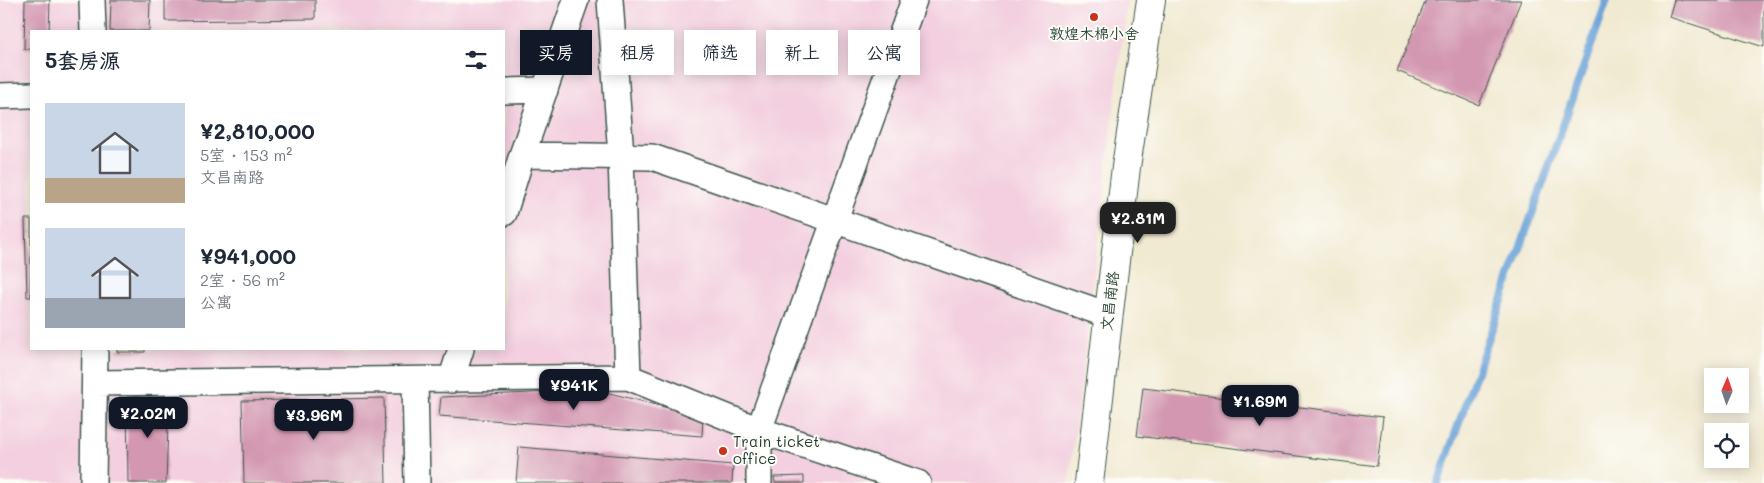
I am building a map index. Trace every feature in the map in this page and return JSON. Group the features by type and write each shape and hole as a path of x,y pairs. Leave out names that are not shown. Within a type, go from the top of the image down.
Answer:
{"street":[{"path":"92,0 93,30"},
{"path":"505,210 576,0"},
{"path":"610,0 621,156 628,377"},
{"path":"759,483 759,430 914,0"},
{"name":"文昌南路","path":"1089,483 1126,167 1151,0"},
{"path":"505,91 544,90"},
{"path":"0,96 30,95"},
{"path":"522,155 652,157 1108,314"},
{"path":"93,483 94,350"},
{"path":"451,380 461,350"},
{"path":"95,383 628,377 759,430 918,483"},
{"path":"415,380 417,483"}],"shaded area":[{"path":"0,0 1127,0 1069,483 0,483"}],"building":[{"path":"25,0 50,0 49,30 30,30 30,49 24,49"},
{"path":"111,0 150,0 149,30 110,30"},
{"path":"165,0 315,0 315,19 165,21"},
{"path":"1426,0 1521,0 1479,105 1397,71"},
{"path":"1674,0 1764,0 1764,47 1669,17"},
{"path":"25,219 30,219 30,297 27,297"},
{"path":"117,350 145,350 145,352 117,352"},
{"path":"1143,388 1383,417 1377,466 1137,436"},
{"path":"598,390 703,417 702,436 439,416 441,397"},
{"path":"169,396 166,483 128,483 127,397"},
{"path":"384,398 386,483 244,483 242,401"},
{"path":"519,447 733,465 732,483 516,483"},
{"path":"804,476 804,483 775,483 774,477"}],"waterway":[{"path":"1438,483 1607,0"}],"place":[{"name":"敦煌木棉小舍","path":"1094,17"},
{"name":"Train ticket office","path":"723,451"}]}
